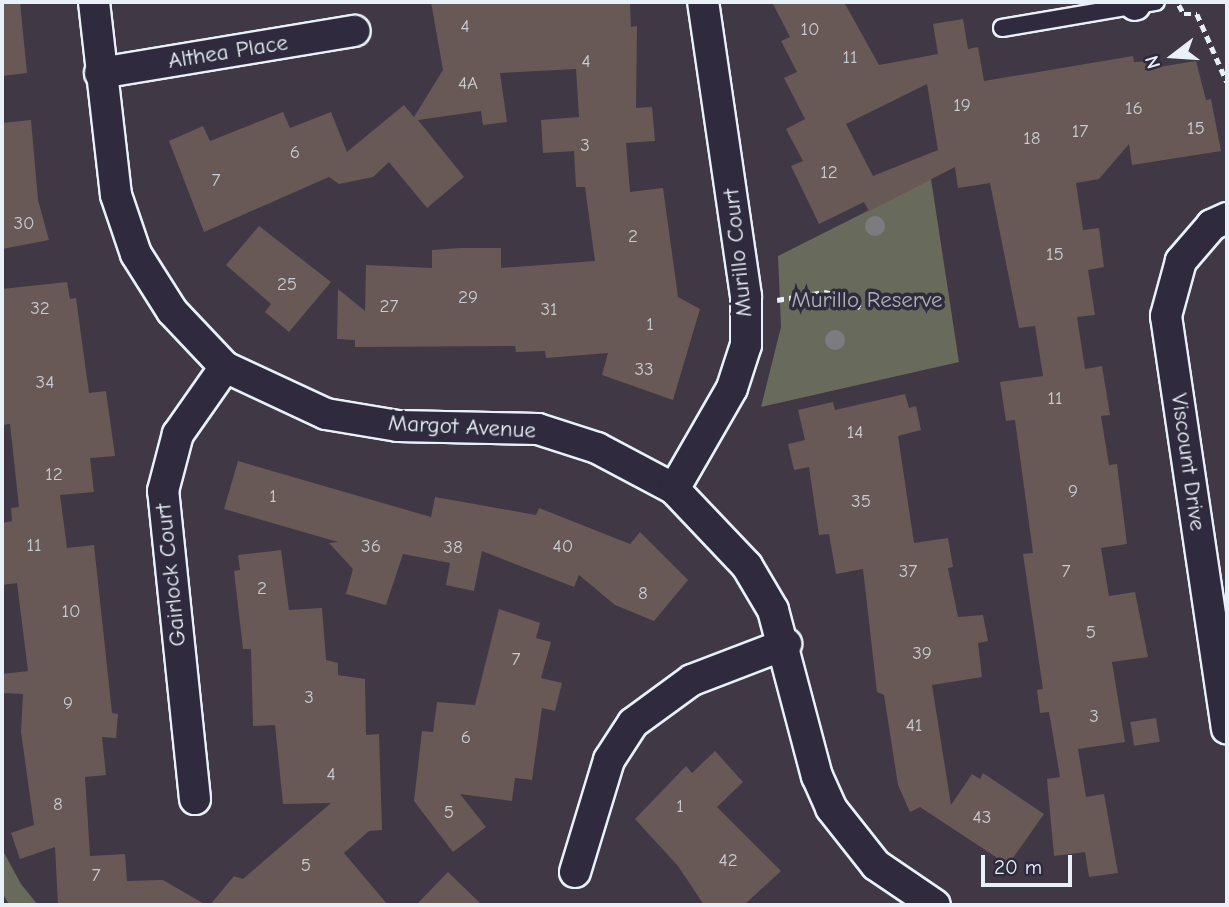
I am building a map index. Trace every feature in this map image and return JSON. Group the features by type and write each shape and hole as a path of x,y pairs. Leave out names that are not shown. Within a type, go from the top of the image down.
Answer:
{"street":[{"name":"Margot Avenue","path":"94,2 116,195 136,254 172,311 225,367 326,414 398,426 538,429 597,448 674,489 747,566 786,644 805,737 831,808 876,865 935,905"},
{"name":"Murillo Court","path":"674,489 732,388 746,345 746,296 703,2"},
{"name":"Althea Place","path":"100,73 355,32"},
{"name":"Viscount Drive","path":"1227,218 1212,225 1181,261 1166,316 1227,729"},
{"name":"Gairlock Court","path":"195,799 163,491 178,434 225,367"},
{"path":"575,872 609,760 633,723 692,680 786,644"}],"lane":[{"path":"1002,28 1142,3"}],"path":[{"path":"1177,2 1184,14 1200,19 1227,82"},
{"path":"777,300 824,292 845,296 861,309"}],"green space":[{"name":"Murillo Reserve","path":"931,179 959,362 761,407 781,327 778,256"},
{"path":"2,849 21,884 38,905 8,903 2,892"}],"building":[{"path":"2,2 20,2 27,73 2,76"},
{"path":"431,2 630,2 631,27 637,26 636,108 652,107 655,141 626,143 630,192 663,188 678,297 700,309 673,400 602,375 608,353 546,358 545,351 516,352 515,346 355,347 355,340 337,339 338,289 365,311 366,265 432,268 432,250 460,248 501,248 501,268 595,261 585,187 576,187 574,151 543,153 541,120 579,117 576,69 500,73 507,122 483,125 481,111 418,120 464,177 427,208 389,162 373,177 339,184 329,177 204,232 169,141 203,126 210,141 283,112 290,128 331,112 347,152 404,105 414,117 443,70"},
{"path":"772,2 844,2 879,65 938,54 933,24 963,19 968,49 978,47 984,81 1133,56 1134,62 1152,61 1153,68 1196,61 1206,100 1211,99 1221,151 1132,165 1129,144 1099,179 1076,183 1083,230 1099,228 1104,267 1088,270 1095,315 1077,317 1085,369 1102,366 1110,415 1101,416 1109,465 1117,464 1127,544 1101,548 1109,596 1135,592 1148,657 1112,662 1125,742 1078,749 1086,797 1104,794 1118,873 1089,877 1085,852 1054,856 1047,779 1060,777 1049,712 1040,713 1037,690 1043,689 1023,554 1033,553 1015,420 1006,421 1000,382 1043,376 1035,326 1019,328 990,183 958,188 955,167 869,211 864,202 819,224 791,166 803,161 786,129 805,119 784,78 797,72 781,41 790,37","holes":["927,84 938,150 873,176 846,124"]},
{"path":"31,120 38,200 49,240 2,249 2,123"},
{"path":"259,226 331,282 289,332 265,312 271,304 226,265"},
{"path":"67,282 70,299 76,298 89,393 106,391 115,456 90,458 94,492 60,495 67,548 94,545 112,713 118,714 116,738 102,737 106,775 85,777 90,856 125,854 127,881 163,880 206,905 58,905 55,847 20,859 11,833 34,825 21,732 23,694 2,693 2,674 28,671 17,583 2,585 2,523 12,521 11,508 19,507 10,424 2,425 2,289"},
{"path":"905,394 909,408 916,406 921,430 898,436 914,543 948,538 953,567 948,568 958,617 983,615 988,641 978,643 982,677 932,685 951,805 972,774 980,779 983,773 1044,814 1008,865 920,807 910,812 898,785 884,695 877,692 863,569 836,574 829,534 819,535 809,467 794,470 788,444 805,440 798,410 833,402 835,410"},
{"path":"238,461 431,517 435,497 536,515 539,508 630,544 640,532 688,580 654,621 615,605 579,575 574,587 482,551 474,591 446,585 450,563 403,554 386,605 346,594 353,569 329,543 338,542 224,509"},
{"path":"281,550 289,610 322,608 326,660 338,663 338,675 365,679 366,735 379,734 382,830 369,831 344,853 388,905 210,905 234,876 243,879 331,803 283,804 275,725 253,726 251,649 243,649 234,571 240,570 238,555"},
{"path":"499,609 540,623 536,638 551,642 541,678 562,683 555,711 542,708 532,780 515,778 512,801 460,794 486,827 453,852 414,801 422,731 433,732 437,702 475,705"},
{"path":"1156,718 1160,742 1134,746 1130,722"},
{"path":"715,751 743,782 717,807 781,871 744,905 704,905 678,866 635,819 686,766 692,773"},
{"path":"448,872 482,905 416,905"}]}
